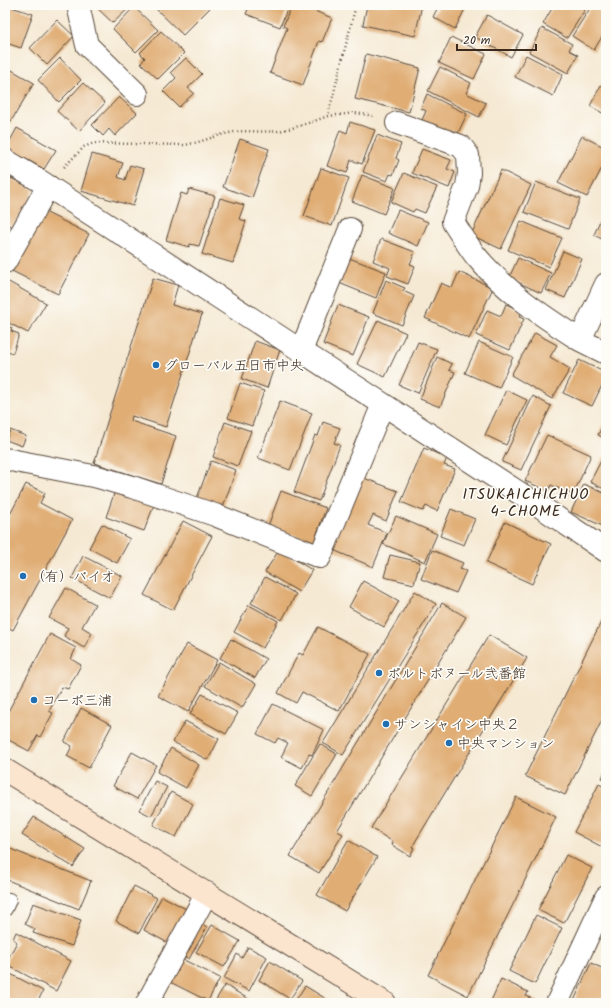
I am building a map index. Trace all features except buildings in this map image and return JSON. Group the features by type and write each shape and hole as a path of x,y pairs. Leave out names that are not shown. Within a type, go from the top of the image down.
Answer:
{"street":[{"path":"78,5 87,45 137,94"},
{"path":"397,123 460,146 468,155 468,186 452,222 475,255 506,286 541,315 580,340 606,353"},
{"path":"5,160 48,186 606,551"},
{"path":"5,262 48,186"},
{"path":"301,351 350,229"},
{"path":"580,340 606,284"},
{"path":"6,462 98,477 175,500 222,517 320,557 383,404"},
{"path":"5,770 207,893 377,1001"},
{"path":"147,1003 207,893"},
{"path":"556,1003 606,897"}],"path":[{"path":"328,116 356,5"},
{"path":"48,186 67,163 84,147 94,143 194,144 229,132 245,130 277,131 295,127 328,116 355,114 374,115 397,123"}],"place":[{"name":"グローバル五日市中央","path":"156,365"},
{"name":"（有）バイオ","path":"23,576"},
{"name":"ポルトボヌール弐番館","path":"379,673"},
{"name":"コーポ三浦","path":"34,700"},
{"name":"サンシャイン中央２","path":"386,724"},
{"name":"中央マンション","path":"449,743"}],"district":[{"name":"ITSUKAICHICHUO 4-CHOME","path":"526,502"}]}
